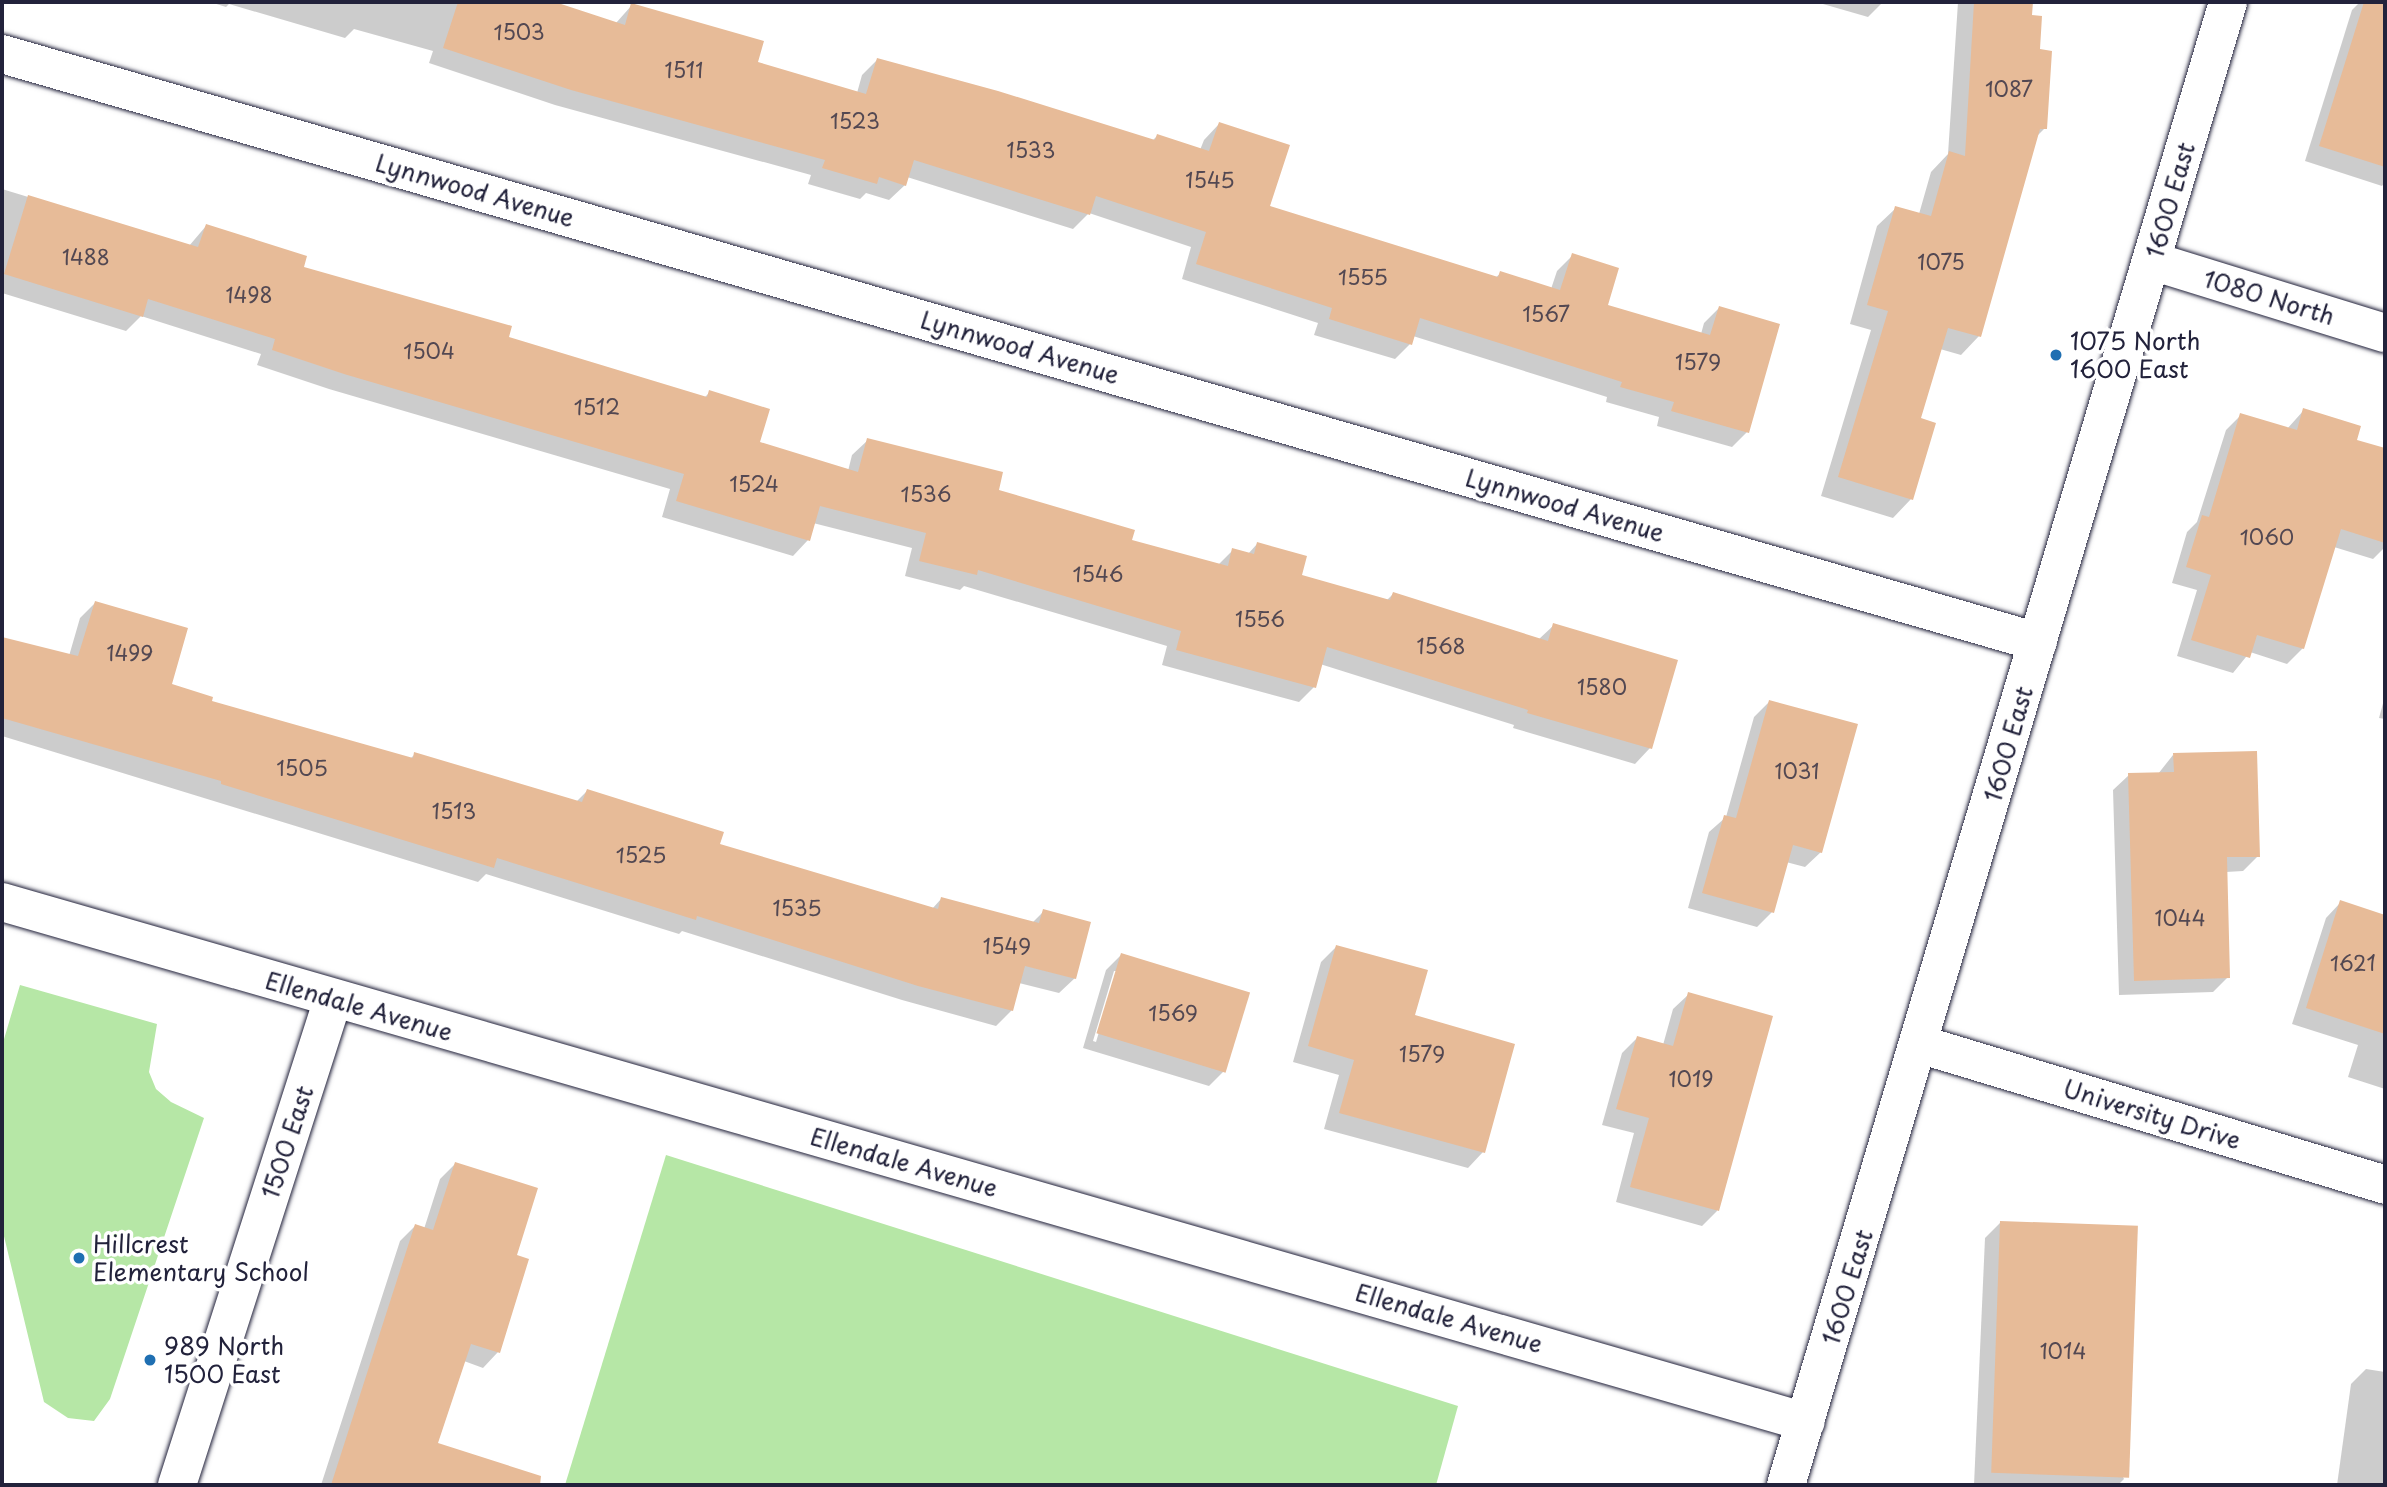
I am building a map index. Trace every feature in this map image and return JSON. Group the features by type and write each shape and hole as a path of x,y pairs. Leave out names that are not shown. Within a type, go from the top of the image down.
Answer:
{"street":[{"name":"1600 East","path":"1786,1485 2228,2"},
{"name":"Lynnwood Avenue","path":"2,54 2038,642"},
{"name":"1080 North","path":"2152,261 2385,333"},
{"name":"Ellendale Avenue","path":"2,902 1806,1422"},
{"name":"1500 East","path":"177,1485 332,999"},
{"name":"University Drive","path":"1919,1044 2385,1185"}],"green space":[{"name":"Hillcrest Elementary School","path":"20,985 157,1024 149,1072 156,1089 171,1102 204,1118 110,1399 94,1421 68,1418 44,1402 2,1228 2,1046"},
{"path":"666,1155 1458,1406 1436,1485 565,1485"}],"building":[{"path":"458,2 555,2 625,25 631,3 764,41 758,62 866,94 877,58 998,91 1155,140 1157,134 1209,151 1219,122 1290,145 1270,206 1498,277 1500,271 1560,290 1572,253 1619,268 1608,305 1710,335 1719,306 1780,324 1749,433 1671,411 1674,402 1620,387 1622,382 1420,318 1412,345 1329,319 1332,308 1196,264 1206,232 1096,196 1090,215 914,160 906,186 879,177 877,184 822,168 825,160 571,90 443,48"},
{"path":"1974,2 2033,2 2032,15 2042,16 2040,49 2052,51 2047,129 2040,129 1981,337 1948,328 1921,418 1936,423 1913,500 1838,477 1888,311 1867,305 1895,206 1931,216 1949,151 1965,156"},
{"path":"2364,2 2385,2 2385,167 2319,146"},
{"path":"28,195 198,247 206,224 307,256 304,267 512,326 509,337 707,397 709,390 770,409 760,442 858,472 867,438 1003,472 999,490 1135,530 1132,540 1228,566 1232,548 1254,554 1257,542 1307,556 1302,575 1390,600 1393,592 1548,641 1553,623 1678,660 1652,749 1527,713 1528,710 1327,647 1316,688 1176,650 1181,631 978,570 977,575 919,561 926,533 820,506 810,541 676,501 684,474 344,374 272,350 275,339 148,299 143,317 4,274"},
{"path":"2303,408 2361,426 2357,440 2385,448 2385,543 2341,529 2304,649 2257,635 2250,658 2191,640 2211,575 2186,567 2202,515 2209,517 2240,413 2297,430"},
{"path":"95,601 188,628 172,684 213,697 212,701 413,758 414,752 582,802 587,789 724,832 720,844 938,909 941,897 1039,923 1043,909 1091,922 1076,979 1025,966 1013,1011 918,986 697,916 696,920 497,858 494,868 221,784 221,781 2,718 2,637 78,656"},
{"path":"1769,700 1858,724 1822,853 1793,845 1774,913 1702,893 1724,815 1736,818"},
{"path":"2257,751 2260,857 2227,857 2230,978 2134,981 2128,773 2174,772 2173,753"},
{"path":"2340,900 2385,915 2385,1034 2306,1008"},
{"path":"1336,945 1428,970 1415,1015 1515,1044 1485,1153 1339,1113 1354,1060 1308,1046"},
{"path":"1121,953 1250,992 1226,1073 1096,1033"},
{"path":"1688,992 1773,1016 1719,1211 1630,1187 1649,1118 1616,1109 1637,1036 1673,1046"},
{"path":"455,1162 538,1188 517,1255 529,1259 500,1353 471,1344 438,1443 541,1476 540,1485 331,1485 415,1224 433,1230"},
{"path":"2000,1221 2138,1226 2129,1478 1991,1473"}],"place":[{"name":"1075 North 1600 East","path":"2056,355"},
{"name":"Hillcrest Elementary School","path":"79,1258"},
{"name":"989 North 1500 East","path":"150,1360"}]}
